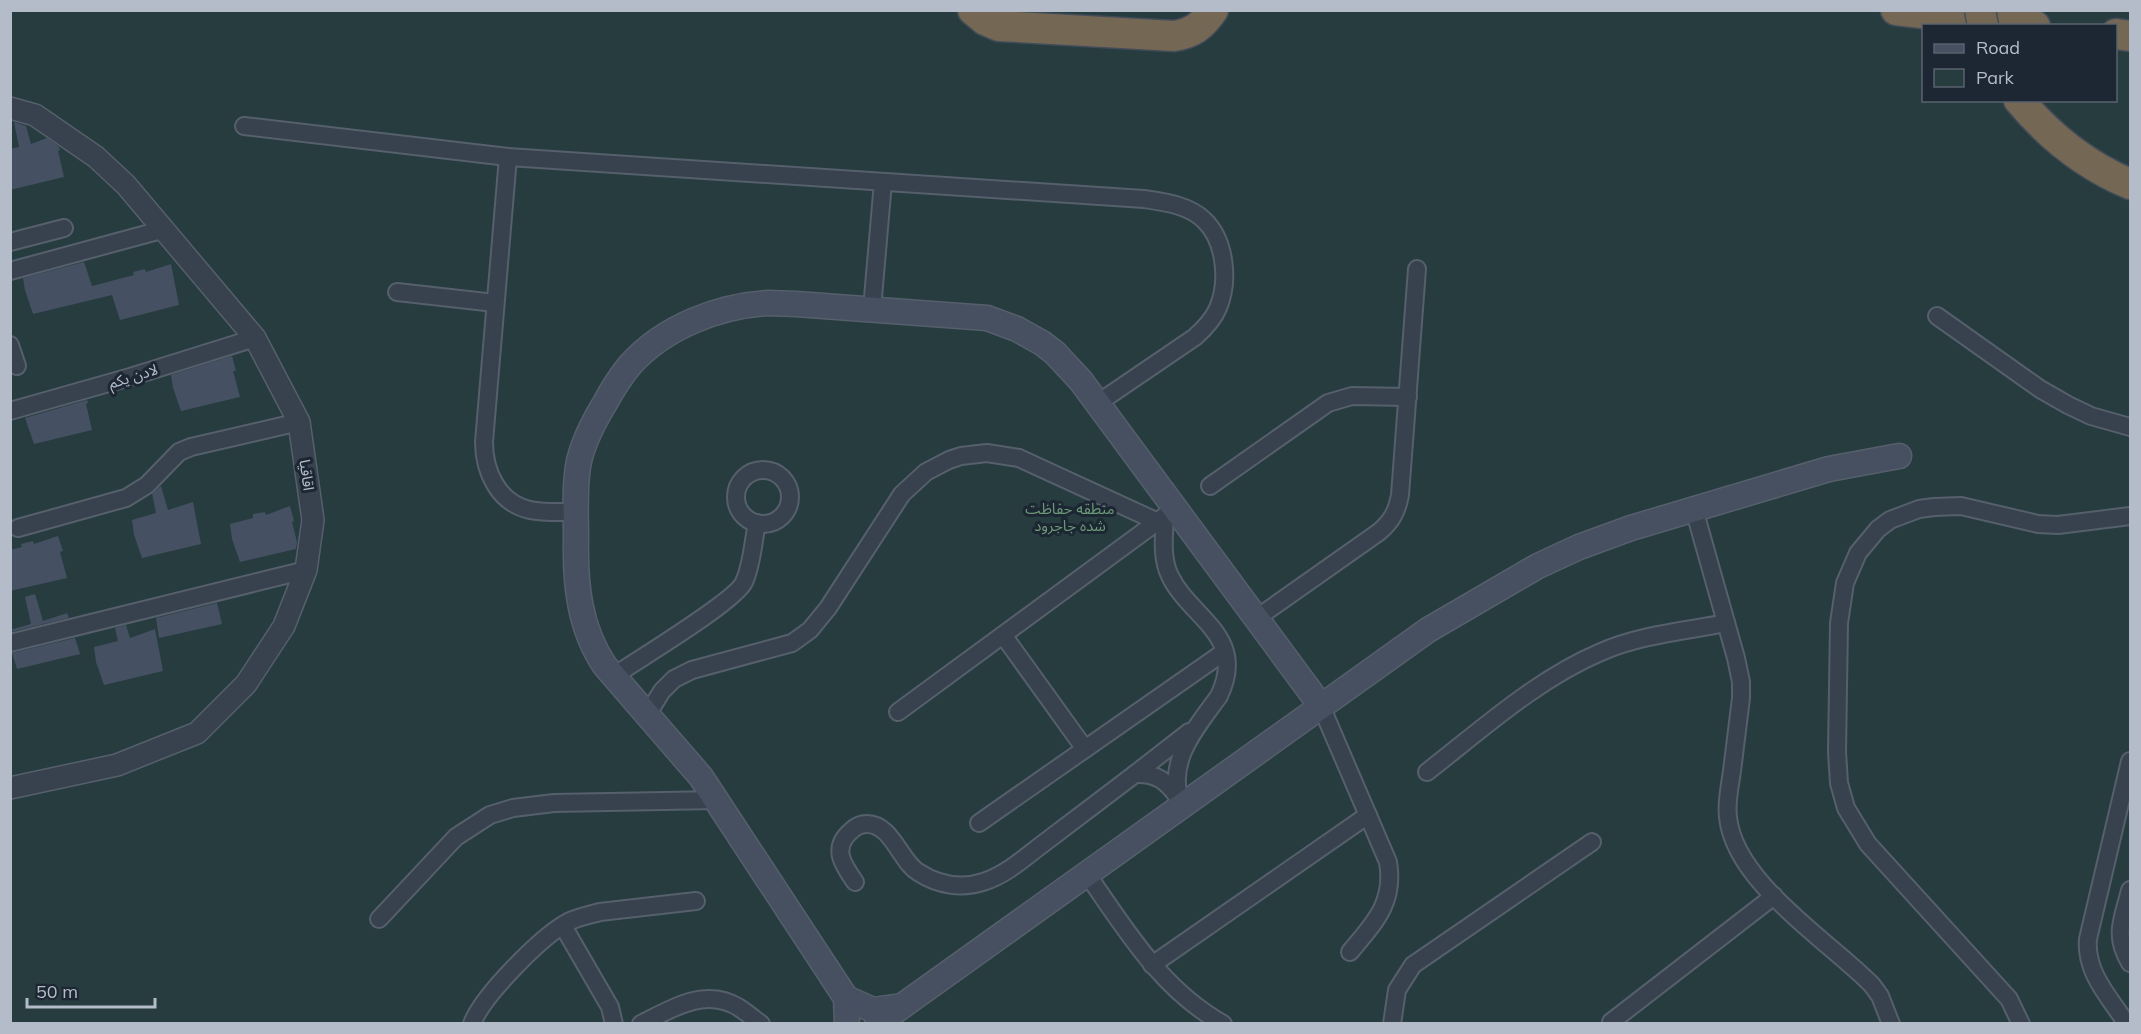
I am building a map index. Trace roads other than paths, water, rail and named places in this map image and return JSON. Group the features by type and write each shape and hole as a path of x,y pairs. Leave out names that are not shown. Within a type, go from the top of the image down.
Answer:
{"highway":[{"path":"973,10 985,21 999,26 1174,36 1194,31 1213,10"},
{"path":"1896,10 2018,24"},
{"path":"2021,102 2057,140 2091,165 2130,184"}],"main road":[{"path":"847,1023 846,998 693,766 597,654 581,611 576,563 576,512 580,459 594,422 622,375 655,342 717,312 749,304 796,304 967,316 1002,322 1030,335 1055,353 1081,381 1098,404 1166,516 1257,618 1321,706"},
{"path":"877,1023 1087,874 1180,801 1321,706 1428,630 1538,566 1620,531 1828,470 1899,456"},
{"path":"846,998 873,1010 902,1006"}],"street":[{"name":"اقاقیا","path":"10,108 35,115 96,157 126,184 255,338 299,422 313,520 306,570 284,626 246,684 197,733 117,765 10,788"},
{"path":"244,126 508,157 1144,199 1185,209 1205,221 1219,247 1224,270 1221,297 1212,318 1195,338 1098,404"},
{"path":"508,157 484,442 485,464 488,473 504,496 522,508 576,512"},
{"path":"872,309 883,182"},
{"path":"10,242 64,228"},
{"path":"10,271 165,229"},
{"path":"1257,618 1379,532 1394,516 1400,495 1418,269"},
{"path":"397,292 495,303"},
{"path":"1937,316 2040,389 2091,416 2130,427"},
{"name":"لادن یکم","path":"10,411 255,338"},
{"path":"10,345 17,366"},
{"path":"1210,486 1328,403 1353,396 1408,397"},
{"path":"18,528 126,498 147,485 179,452 191,447 299,422"},
{"path":"647,715 668,684 683,674 780,648 801,638 819,621 902,494 926,472 949,460 974,453 1019,458 1166,516"},
{"path":"2020,1023 2009,999 1868,844 1846,808 1839,783 1837,752 1839,623 1842,595 1852,565 1866,541 1890,520 1919,509 1961,506 2038,524 2058,525 2130,516"},
{"path":"1694,509 1741,682 1741,698 1727,804 1729,829 1739,853 1774,896 1872,985 1880,996 1891,1023"},
{"path":"898,712 1166,516"},
{"path":"1166,516 1164,546 1170,576 1217,635 1227,668 1223,687 1182,748 1177,789 1180,801"},
{"path":"614,676 741,588 747,573 757,523"},
{"path":"10,643 306,570"},
{"path":"1427,772 1534,690 1575,664 1619,645 1726,623"},
{"path":"1003,635 1084,749"},
{"path":"979,823 1224,652"},
{"path":"1321,706 1388,862 1390,877 1389,894 1377,920 1350,952"},
{"path":"855,882 843,864 839,850 846,836 859,825 875,825 882,830 917,872 952,886 984,882 1008,870 1197,726"},
{"path":"2127,1023 2094,974 2087,950 2130,761"},
{"path":"1135,774 1146,773 1162,779 1180,801"},
{"path":"379,919 456,837 490,815 513,808 554,802 717,800"},
{"path":"1152,965 1368,815"},
{"path":"1392,1023 1397,990 1413,965 1592,842"},
{"path":"1087,874 1152,965 1170,985 1191,1003 1223,1023"},
{"path":"2130,890 2120,934 2120,944 2130,963"},
{"path":"1611,1022 1774,896"},
{"path":"472,1023 482,1003 503,980 563,926 584,915 696,901"},
{"path":"563,926 610,1007 614,1023"},
{"path":"641,1023 692,1000 708,999 736,1006 761,1023"}],"park label":[{"name":"منطقه حفاظت شده جاجرود","path":"1070,516"}]}
